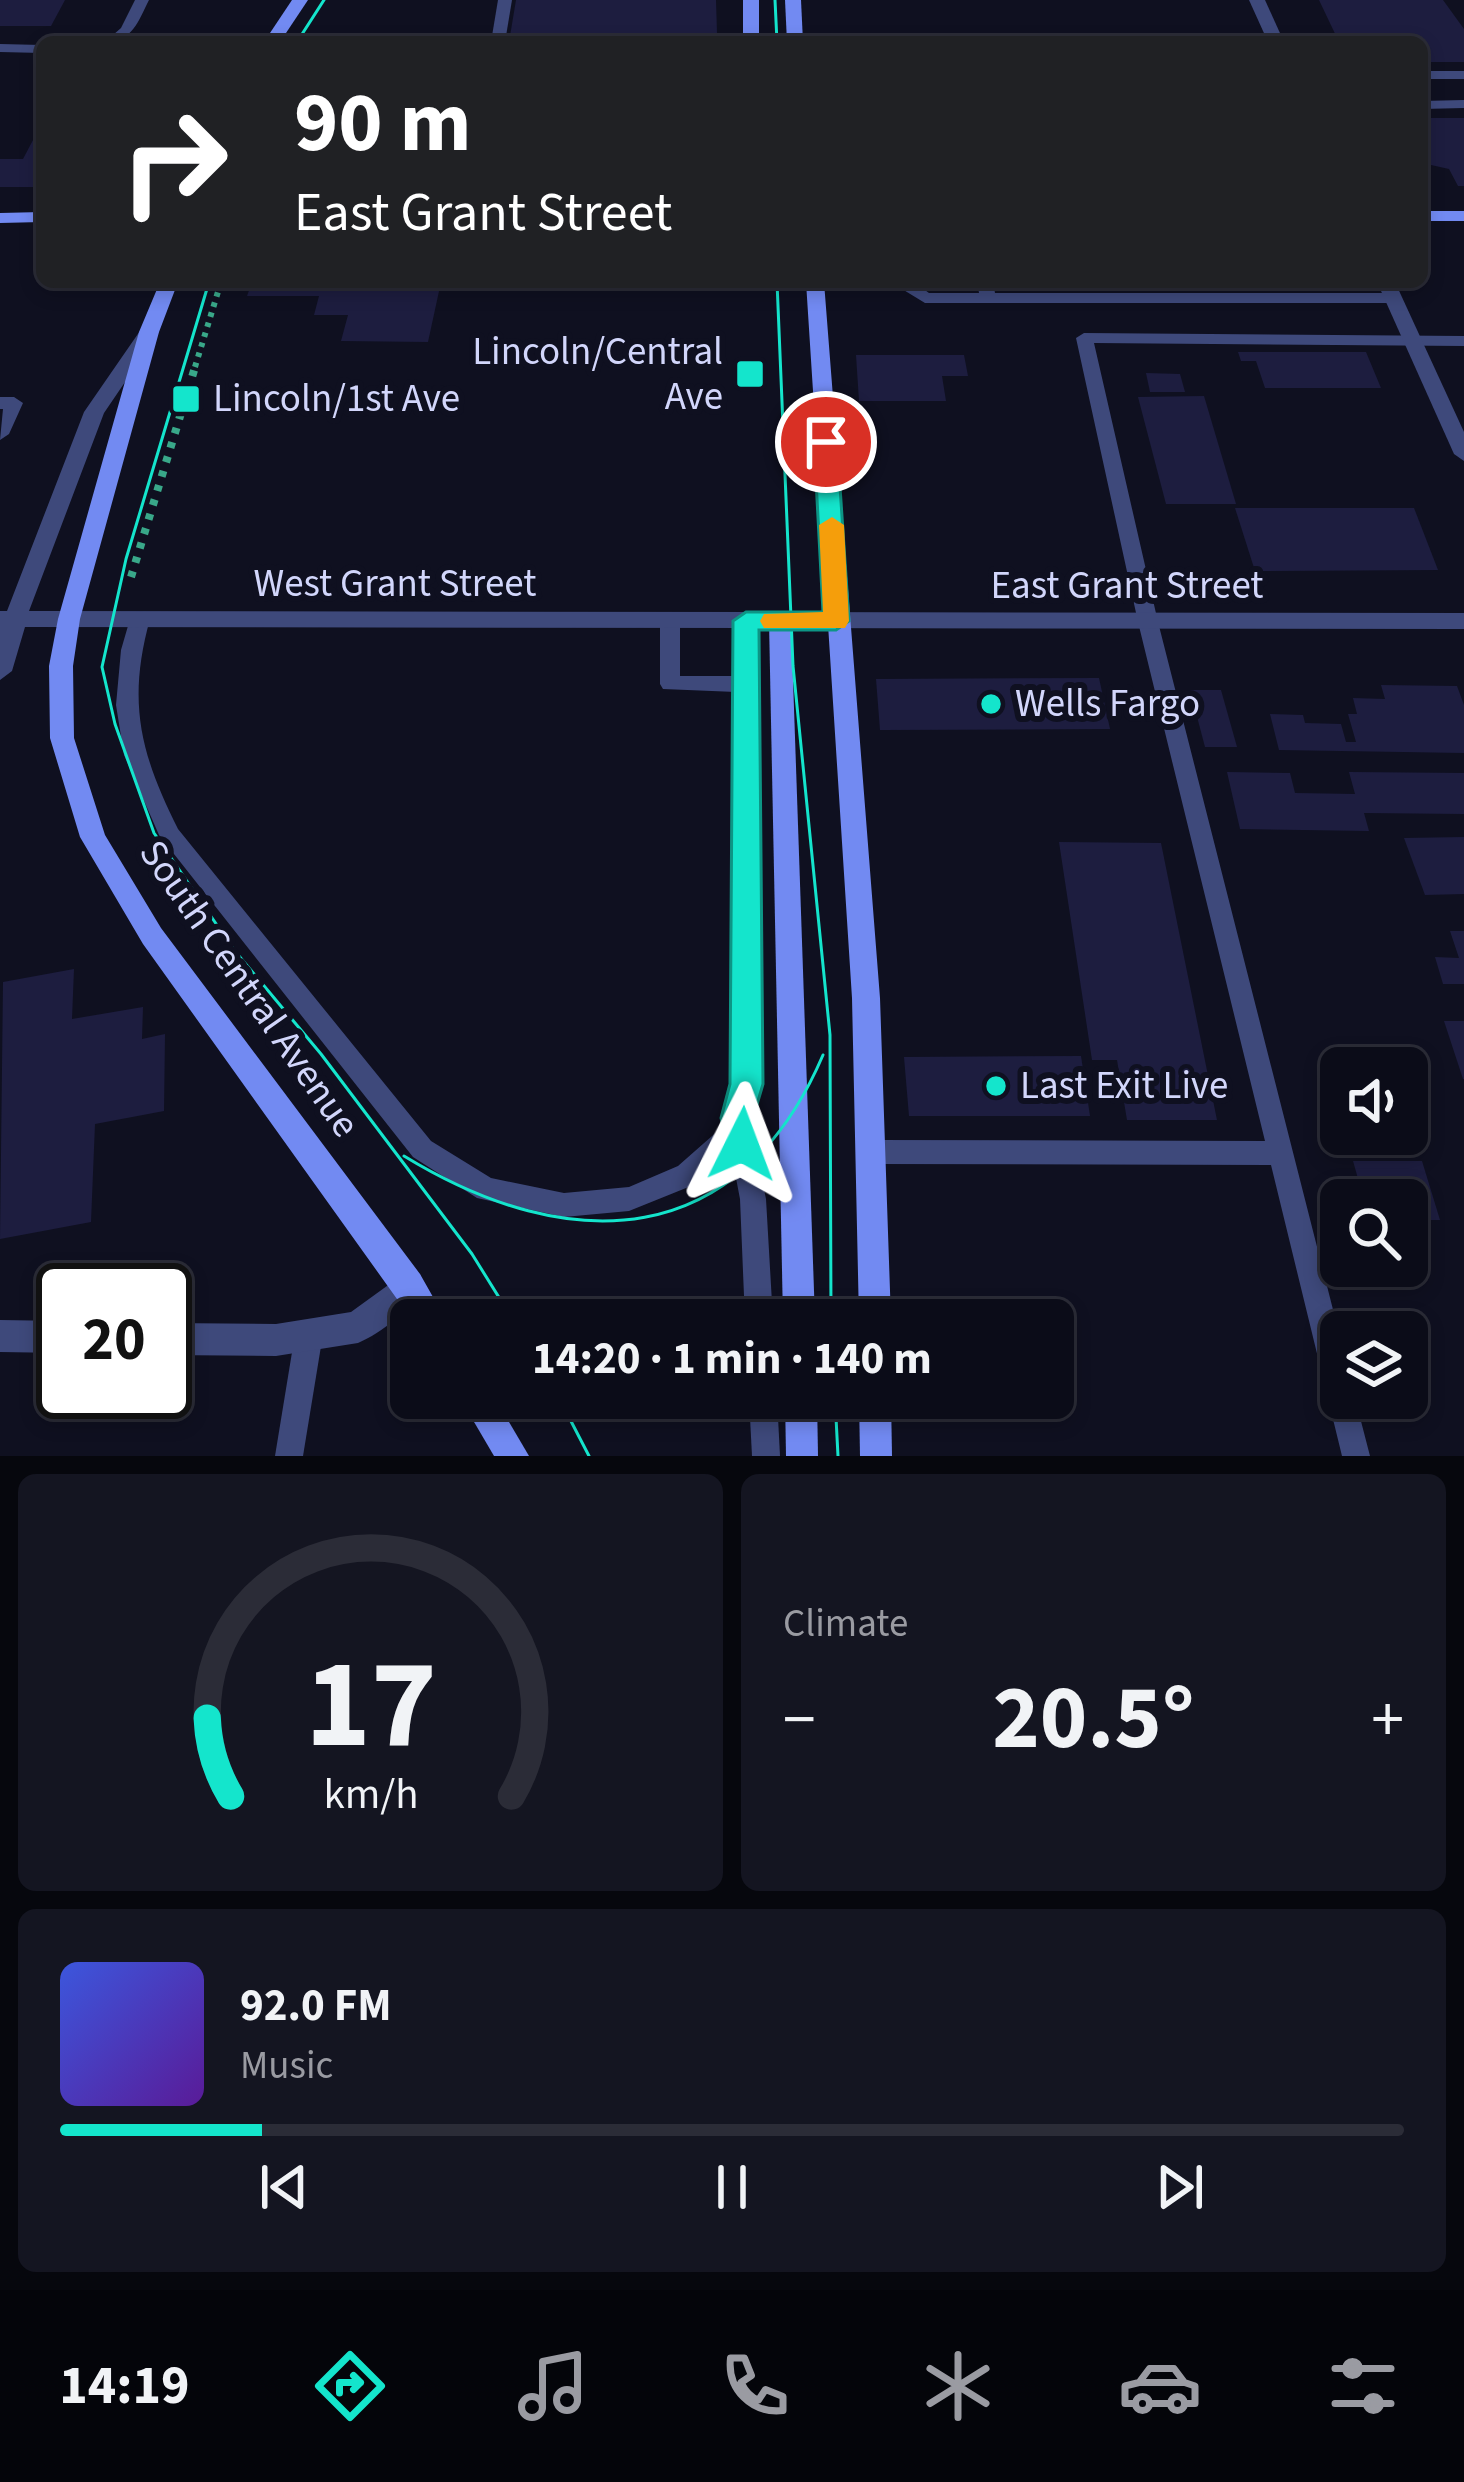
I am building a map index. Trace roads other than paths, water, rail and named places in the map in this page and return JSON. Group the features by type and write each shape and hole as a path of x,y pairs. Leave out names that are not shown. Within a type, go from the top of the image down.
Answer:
{"main road":[{"path":"276,36 301,0"},
{"path":"751,0 751,36"},
{"path":"793,0 795,36"},
{"path":"1428,216 1464,217"},
{"path":"0,218 36,218"},
{"name":"South Central Avenue","path":"167,288 149,332 69,620 61,666 62,738 93,837 152,936 417,1299"},
{"path":"815,288 866,998 875,1299"},
{"path":"785,621 799,1299"},
{"path":"489,1419 513,1456"},
{"path":"801,1419 802,1456"},
{"path":"875,1419 876,1456"}],"street":[{"path":"1257,0 1273,36"},
{"path":"1389,290 1464,454"},
{"path":"0,671 9,620 94,412 149,332"},
{"name":"West Grant Street","path":"9,620 785,621"},
{"name":"East Grant Street","path":"785,621 1464,621"},
{"path":"192,1339 277,1340 358,1327 409,1285"},
{"path":"0,1336 36,1337"}],"lane":[{"path":"120,36 142,0"},
{"path":"499,36 505,0"},
{"path":"0,48 36,49"},
{"path":"1428,75 1464,75"},
{"path":"1428,105 1464,104"},
{"path":"911,288 925,298 987,290 1389,290"},
{"path":"1320,1313 1148,622 1084,338 1464,341"},
{"path":"0,403 14,403 0,434"},
{"path":"140,620 124,668 127,724 146,789 170,835 422,1149 486,1189 564,1205 629,1198 687,1175 731,1136 737,1118 746,1084 746,621"},
{"path":"670,621 670,684 748,684"},
{"path":"737,1118 753,1198 758,1299"},
{"path":"872,1152 1280,1154"},
{"path":"289,1456 309,1334"},
{"path":"764,1419 766,1456"},
{"path":"1347,1419 1356,1456"}],"tram line":[{"path":"301,36 324,0"},
{"path":"775,0 777,36"},
{"path":"207,288 126,559 102,667 115,724 154,833 234,950 321,1054 472,1254 500,1299"},
{"path":"777,288 793,666 830,1035 831,1299"},
{"path":"404,1156 467,1189 528,1211 588,1221 645,1217 698,1200 746,1168 788,1120 823,1055"},
{"path":"570,1419 589,1456"},
{"path":"836,1419 838,1456"}],"place":[{"name":"Lincoln/Central Ave","path":"750,374"},
{"name":"Lincoln/1st Ave","path":"186,399"},
{"name":"Wells Fargo","path":"991,704"},
{"name":"Last Exit Live","path":"996,1086"}]}
